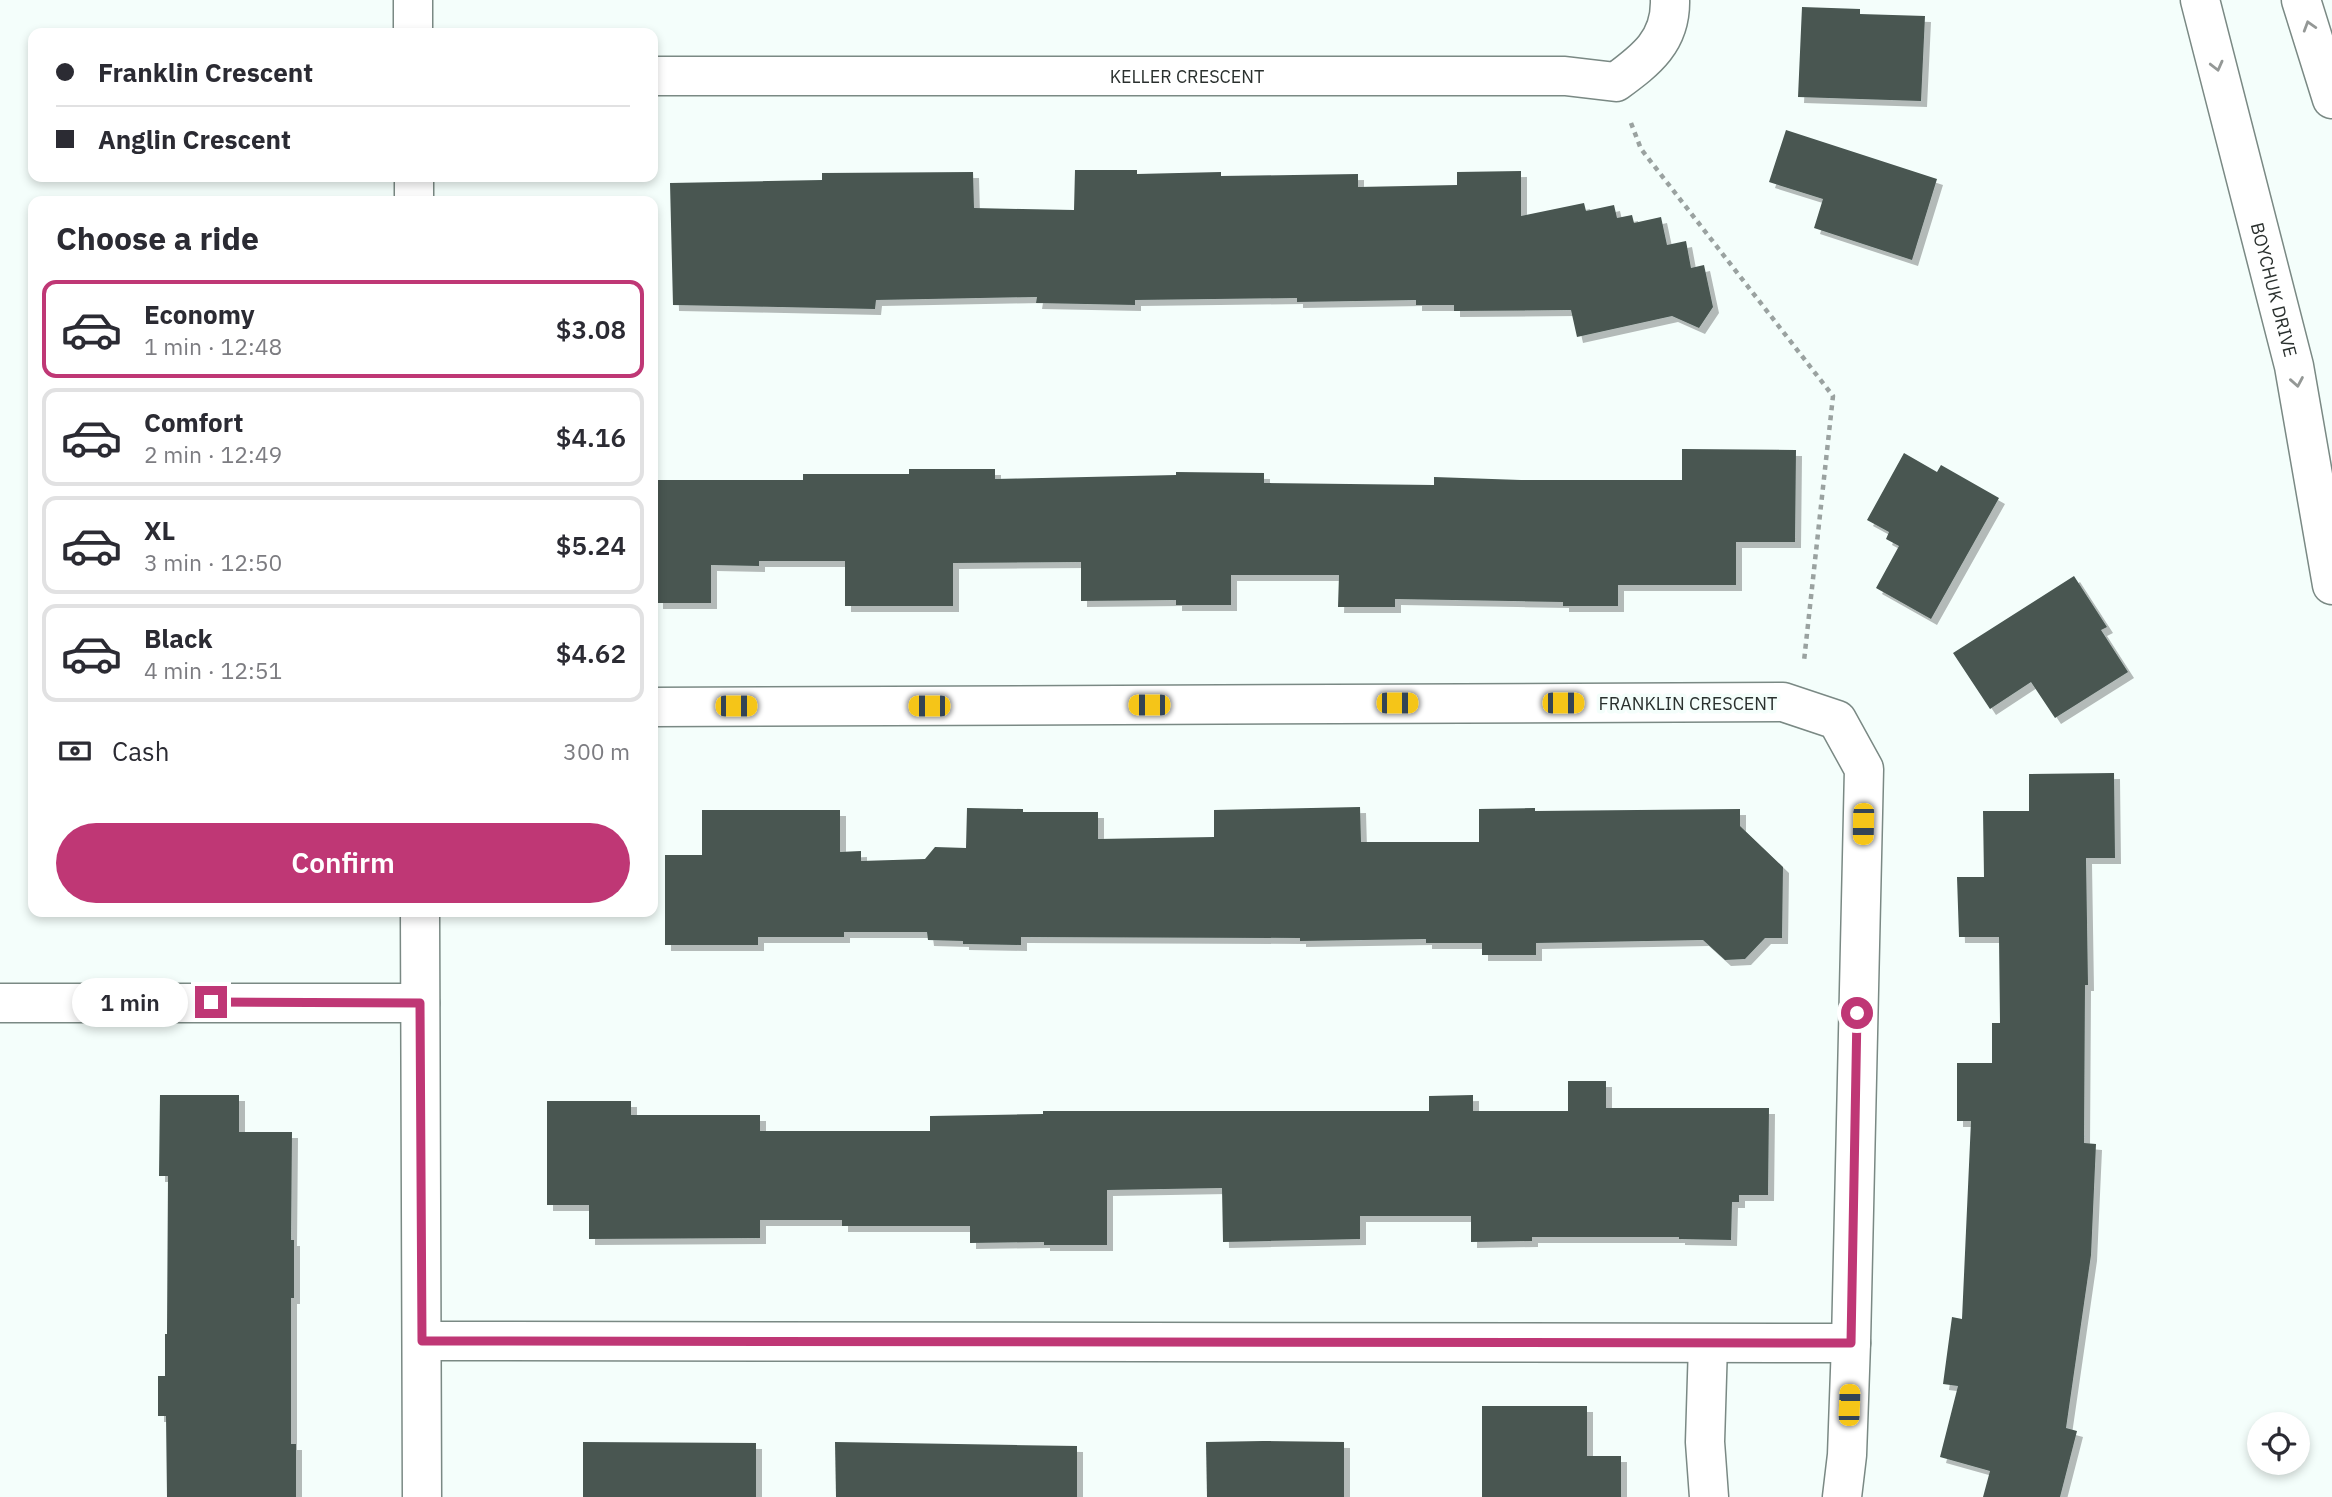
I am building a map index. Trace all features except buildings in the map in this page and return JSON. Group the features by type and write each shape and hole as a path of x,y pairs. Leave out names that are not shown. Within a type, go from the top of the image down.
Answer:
{"street":[{"path":"413,0 413,28"},
{"name":"KELLER CRESCENT","path":"658,76 1564,76 1616,82 1645,60 1664,34 1671,16 1670,0"},
{"name":"BOYCHUK DRIVE","path":"2200,0 2294,366 2332,584"},
{"path":"2301,0 2332,99"},
{"name":"FRANKLIN CRESCENT","path":"658,707 1783,702 1837,720 1864,769 1851,1343 1847,1455 1842,1497"},
{"path":"420,917 422,1497"},
{"path":"0,1003 420,1003"},
{"path":"422,1341 1851,1343"},
{"path":"1708,1344 1704,1443 1709,1497"}],"path":[{"path":"1641,149 1833,396 1808,630"}],"route":[{"path":"211,1002 420,1003 422,1341 1851,1343 1857,1013"}]}
